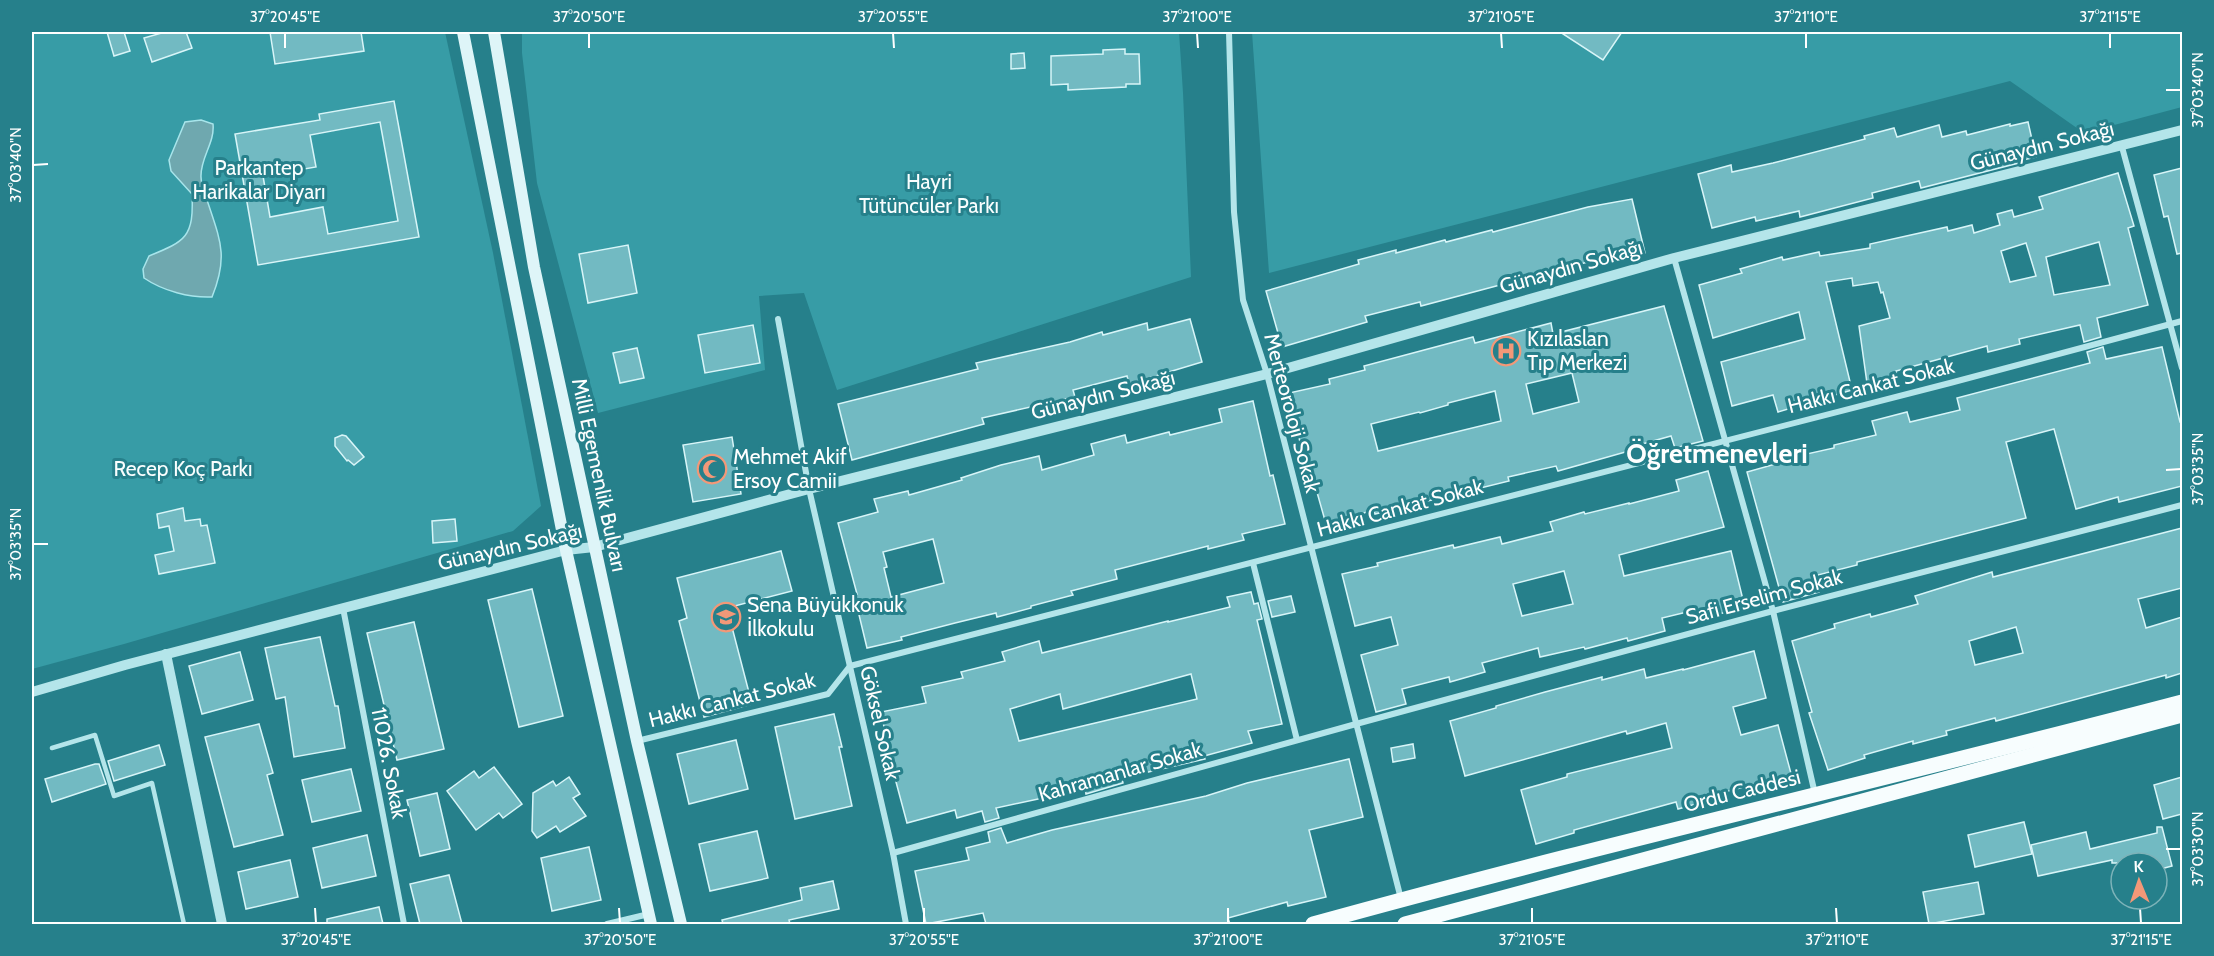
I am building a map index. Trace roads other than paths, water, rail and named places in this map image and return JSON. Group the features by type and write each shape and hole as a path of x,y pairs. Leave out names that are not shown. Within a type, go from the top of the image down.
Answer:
{"main road":[{"path":"463,32 566,550 650,919"},
{"name":"Milli Egemenlik Bulvarı","path":"494,32 534,267 637,741 681,924"},
{"name":"Ordu Caddesi","path":"1313,924 2182,702"},
{"name":"Ordu Caddesi","path":"1405,924 2182,715"}],"street":[{"name":"Merteoroloji Sokak","path":"1229,32 1234,212 1243,300 1267,374 1401,900"},
{"name":"Günaydın Sokağı","path":"32,692 166,654 566,550 594,547 809,489 1267,374 1674,258 2122,147 2182,130"},
{"path":"2122,147 2182,368"},
{"path":"1674,258 1773,611 1815,794"},
{"name":"Göksel Sokak","path":"778,319 809,489 893,853 906,924"},
{"name":"Hakkı Cankat Sokak","path":"637,741 828,694 850,666 1311,549 2182,321"},
{"name":"Safi Erselim Sokak","path":"1356,724 1773,611 2182,505"},
{"path":"1253,564 1297,740"},
{"name":"11026. Sokak","path":"344,608 404,924"},
{"path":"166,654 222,924"},
{"name":"Kahramanlar Sokak","path":"893,853 1356,724"},
{"path":"607,924 650,919"}],"lane":[{"path":"52,748 95,735 114,796 152,783 184,924"}],"water":[{"path":"201,120 213,124 212,138 201,170 201,180 221,250 220,271 212,297 186,295 160,287 144,278 143,269 149,256 172,246 189,229 192,194 171,171 169,160 185,122"}],"place":[{"name":"Kızılaslan Tıp Merkezi","path":"1506,351"},
{"name":"Mehmet Akif Ersoy Camii","path":"712,469"},
{"name":"Sena Büyükkonuk İlkokulu","path":"726,617"}],"district":[{"name":"Öğretmenevleri","path":"1717,454"}],"park label":[{"name":"Parkantep Harikalar Diyarı","path":"259,180"},
{"name":"Hayri Tütüncüler Parkı","path":"929,194"},
{"name":"Recep Koç Parkı","path":"183,469"}]}
